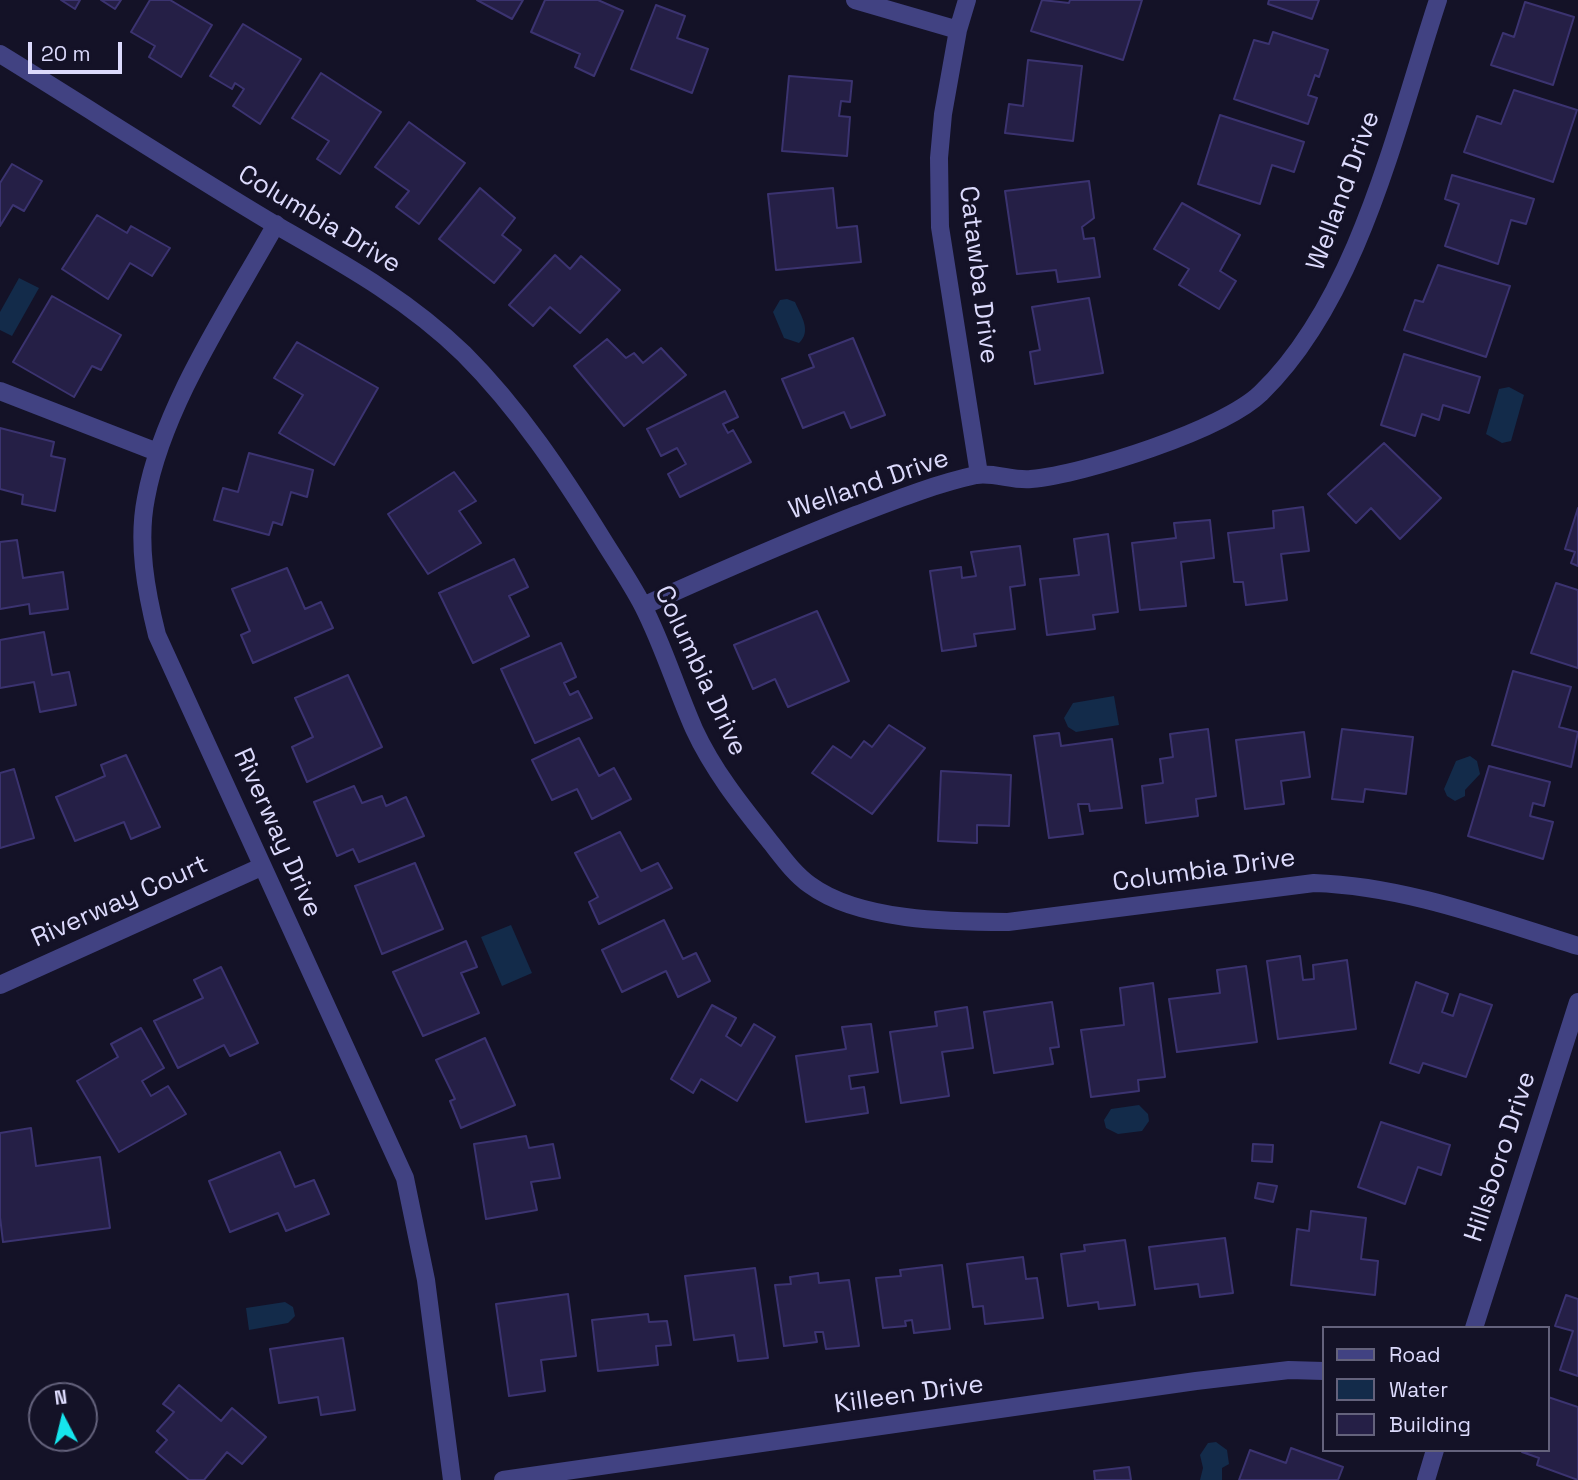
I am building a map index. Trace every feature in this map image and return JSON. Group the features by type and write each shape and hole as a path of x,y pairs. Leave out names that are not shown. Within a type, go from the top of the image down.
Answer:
{"street":[{"path":"855,0 958,30"},
{"name":"Catawba Drive","path":"967,0 958,30 943,114 939,159 940,227 979,474"},
{"name":"Welland Drive","path":"643,606 777,545 899,498 979,474 1030,479 1140,453 1226,416 1260,395 1312,331 1359,240 1438,0"},
{"name":"Columbia Drive","path":"0,54 276,225 387,290 465,355 517,414 551,460 643,606 694,730 734,797 792,869 811,887 845,903 960,922 1008,922 1314,883 1357,884 1420,897 1578,946"},
{"name":"Riverway Drive","path":"276,225 179,401 157,452 145,500 143,548 149,602 157,635 405,1178 426,1280 452,1480"},
{"path":"0,391 157,452"},
{"name":"Riverway Court","path":"0,985 261,867"},
{"name":"Hillsboro Drive","path":"1475,1326 1578,1002"},
{"name":"Killeen Drive","path":"503,1480 1196,1381 1289,1370 1322,1371"},
{"path":"1426,1480 1434,1452"}],"water":[{"path":"19,278 39,288 12,336 0,330 0,312"},
{"path":"780,300 795,302 804,323 805,334 799,343 784,338 773,312"},
{"path":"1509,387 1524,395 1511,441 1502,443 1486,434 1499,389"},
{"path":"1114,696 1119,725 1076,732 1068,727 1064,718 1073,703"},
{"path":"1470,756 1477,761 1480,774 1465,790 1465,796 1455,801 1447,796 1444,789 1456,761"},
{"path":"511,925 532,973 502,986 481,937"},
{"path":"1139,1105 1148,1114 1149,1121 1142,1131 1118,1134 1106,1128 1104,1120 1111,1109"},
{"path":"285,1302 293,1307 295,1316 288,1323 249,1330 246,1308"},
{"path":"1216,1442 1227,1450 1229,1464 1222,1468 1222,1480 1200,1480 1203,1468 1200,1455 1208,1443"}],"building":[{"path":"61,0 80,0 75,9"},
{"path":"101,0 121,0 115,9"},
{"path":"150,0 170,0 212,25 181,77 149,57 155,46 131,32"},
{"path":"477,0 523,0 512,19"},
{"path":"545,0 598,0 623,11 594,76 575,67 580,54 531,32"},
{"path":"1042,0 1069,3 1070,0 1142,0 1123,60 1031,31"},
{"path":"1269,0 1319,0 1312,19 1268,4"},
{"path":"1525,2 1574,17 1553,85 1491,65 1503,33 1514,37"},
{"path":"656,5 685,16 677,38 708,49 692,93 631,69"},
{"path":"243,24 301,59 260,124 233,106 244,89 235,83 232,89 210,76"},
{"path":"1273,32 1328,50 1319,77 1315,75 1308,95 1317,98 1308,124 1234,99 1254,40 1269,44"},
{"path":"1028,60 1082,66 1073,141 1005,133 1009,104 1023,106"},
{"path":"321,73 381,112 340,174 317,159 329,141 292,118"},
{"path":"789,76 852,81 850,102 841,101 839,116 850,117 847,156 782,151"},
{"path":"1514,90 1577,110 1553,182 1464,152 1477,116 1501,124"},
{"path":"1220,115 1304,142 1294,172 1272,165 1260,204 1198,184"},
{"path":"409,122 465,163 419,224 396,207 409,191 375,167"},
{"path":"12,164 42,181 24,211 13,205 0,226 0,183"},
{"path":"1452,175 1534,199 1526,224 1511,220 1498,264 1445,246 1459,204 1445,199"},
{"path":"1089,181 1094,218 1082,227 1084,239 1094,238 1100,277 1058,282 1056,270 1017,274 1005,191"},
{"path":"480,188 515,218 502,235 521,250 494,283 439,239"},
{"path":"833,188 837,228 857,226 861,262 776,270 768,194"},
{"path":"1182,203 1240,235 1220,271 1236,281 1219,309 1179,285 1189,269 1154,249"},
{"path":"97,215 127,233 131,226 170,248 152,276 130,263 108,299 62,269"},
{"path":"555,255 570,269 581,256 620,290 580,333 550,307 533,326 509,305"},
{"path":"1438,265 1510,286 1486,357 1404,330 1415,300 1423,302"},
{"path":"52,296 121,335 101,370 92,366 74,397 13,362"},
{"path":"1089,298 1103,373 1035,384 1030,352 1040,350 1032,307"},
{"path":"853,338 885,415 851,428 844,412 803,428 782,379 814,367 809,355"},
{"path":"607,339 626,358 634,353 643,363 661,348 686,375 624,426 574,366"},
{"path":"297,342 378,388 334,465 279,433 303,395 274,378"},
{"path":"1404,354 1480,377 1469,413 1443,405 1439,420 1422,414 1415,436 1381,425"},
{"path":"725,391 738,417 723,424 728,433 733,430 751,462 680,497 668,474 686,464 677,448 661,456 647,429"},
{"path":"0,428 54,442 51,456 65,459 55,511 22,504 23,495 0,489"},
{"path":"1384,443 1441,498 1400,539 1371,508 1356,523 1328,494"},
{"path":"249,453 313,470 307,497 291,492 282,525 273,522 269,535 214,520 223,488 238,492"},
{"path":"454,472 476,501 459,511 481,543 428,574 388,514"},
{"path":"1303,507 1309,551 1281,554 1287,600 1246,605 1243,582 1234,582 1228,533 1274,528 1273,511"},
{"path":"1578,508 1578,566 1571,563 1575,552 1565,549"},
{"path":"1210,520 1214,558 1181,562 1186,606 1140,610 1132,543 1176,538 1174,523"},
{"path":"1108,534 1118,612 1093,615 1095,629 1047,635 1040,579 1079,575 1074,539"},
{"path":"17,540 23,578 63,572 68,609 30,614 29,604 0,609 0,542"},
{"path":"1020,546 1025,585 1010,587 1015,629 974,634 976,646 942,651 930,571 961,567 962,578 976,576 971,552"},
{"path":"514,559 528,587 509,596 529,636 473,663 439,593"},
{"path":"287,568 305,609 321,602 333,628 253,663 241,635 250,631 232,589"},
{"path":"1556,583 1578,590 1578,668 1531,653"},
{"path":"817,611 849,681 788,707 775,679 753,689 734,645"},
{"path":"44,632 52,675 69,672 76,705 40,712 34,682 0,688 0,640"},
{"path":"561,643 576,677 564,683 570,695 578,691 592,718 535,743 501,669"},
{"path":"1513,671 1571,687 1559,727 1578,732 1571,767 1492,745"},
{"path":"348,675 382,747 307,782 292,747 313,737 295,698"},
{"path":"889,725 925,748 872,814 812,773 833,746 851,758 864,741 872,747"},
{"path":"1208,729 1216,796 1196,799 1198,816 1146,823 1142,786 1163,783 1160,759 1173,757 1170,734"},
{"path":"1342,729 1413,737 1406,794 1365,789 1363,802 1332,799"},
{"path":"1304,732 1310,777 1281,781 1284,804 1245,809 1236,740"},
{"path":"1059,733 1061,746 1112,739 1122,808 1090,811 1089,804 1078,804 1083,834 1049,838 1034,736"},
{"path":"579,738 599,776 614,768 631,799 592,819 577,789 552,800 532,760"},
{"path":"126,755 160,827 131,839 124,822 75,841 56,797 105,776 101,765"},
{"path":"1489,766 1550,782 1544,806 1533,803 1530,816 1553,822 1543,859 1468,836"},
{"path":"14,769 34,838 0,848 0,773"},
{"path":"941,771 1011,775 1009,826 977,825 977,843 938,841"},
{"path":"354,786 362,803 382,796 386,806 406,797 424,836 359,862 353,849 337,856 314,802"},
{"path":"620,832 641,871 658,863 672,888 599,924 589,902 598,897 575,853"},
{"path":"415,863 443,929 382,954 355,886"},
{"path":"664,920 683,959 696,953 710,981 678,997 666,971 622,992 602,950"},
{"path":"466,941 477,967 461,973 479,1013 423,1036 393,972"},
{"path":"1300,956 1303,980 1314,979 1313,965 1347,960 1356,1029 1278,1039 1267,961"},
{"path":"1246,966 1257,1042 1177,1052 1169,999 1220,993 1217,970"},
{"path":"221,967 258,1043 230,1056 224,1045 178,1068 154,1021 203,998 194,980"},
{"path":"1416,982 1448,994 1442,1012 1453,1016 1460,994 1492,1005 1466,1077 1423,1063 1419,1073 1390,1063"},
{"path":"1153,983 1165,1077 1138,1080 1139,1091 1091,1097 1081,1030 1124,1025 1120,988"},
{"path":"1052,1002 1059,1047 1050,1048 1053,1064 994,1073 984,1012"},
{"path":"712,1005 736,1018 726,1036 741,1046 754,1024 775,1037 737,1101 701,1079 693,1093 671,1079"},
{"path":"967,1007 973,1048 942,1052 949,1096 901,1103 890,1032 937,1026 935,1012"},
{"path":"871,1024 878,1072 849,1076 851,1089 864,1087 868,1113 806,1122 796,1056 846,1049 842,1027"},
{"path":"141,1028 164,1068 142,1081 151,1096 168,1086 186,1114 119,1152 77,1081 118,1057 111,1044"},
{"path":"485,1038 515,1105 461,1128 450,1101 455,1099 436,1060"},
{"path":"1381,1122 1450,1145 1441,1175 1418,1167 1405,1204 1358,1187"},
{"path":"31,1128 36,1166 100,1157 110,1228 3,1242 0,1217 0,1133"},
{"path":"526,1136 529,1148 553,1144 560,1178 531,1182 537,1210 486,1219 474,1144"},
{"path":"1253,1144 1273,1145 1272,1162 1252,1161"},
{"path":"280,1152 295,1187 314,1180 329,1214 286,1231 278,1213 230,1232 209,1181"},
{"path":"1258,1183 1277,1186 1273,1202 1255,1198"},
{"path":"1311,1211 1366,1218 1361,1259 1378,1261 1375,1295 1291,1285 1297,1229 1309,1231"},
{"path":"1225,1238 1233,1293 1200,1297 1198,1284 1155,1289 1149,1247"},
{"path":"1125,1240 1135,1305 1099,1309 1098,1302 1068,1306 1061,1254 1085,1251 1084,1245"},
{"path":"1023,1257 1026,1279 1037,1278 1043,1318 985,1324 983,1306 973,1307 967,1264"},
{"path":"942,1265 950,1329 914,1333 912,1320 905,1321 906,1326 883,1328 876,1278 901,1276 900,1270"},
{"path":"755,1268 768,1358 738,1361 734,1335 694,1340 685,1276"},
{"path":"818,1273 819,1283 849,1280 859,1346 826,1349 823,1332 815,1332 817,1342 784,1346 775,1285 791,1284 790,1277"},
{"path":"568,1294 576,1356 541,1360 545,1391 509,1396 496,1304"},
{"path":"1566,1295 1578,1299 1578,1376 1560,1370 1573,1331 1555,1326"},
{"path":"648,1314 649,1322 667,1321 671,1345 656,1346 658,1365 598,1371 592,1320"},
{"path":"343,1338 355,1410 321,1415 318,1397 279,1403 270,1349"},
{"path":"179,1385 221,1421 232,1408 266,1437 242,1464 227,1452 204,1480 189,1480 156,1452 167,1440 157,1431 174,1412 163,1404"},
{"path":"1550,1398 1578,1407 1578,1480 1537,1465 1539,1458 1522,1452 1550,1452"},
{"path":"1291,1448 1343,1467 1338,1480 1239,1480 1250,1450 1286,1463"},
{"path":"1129,1467 1131,1480 1095,1480 1094,1471"}]}
